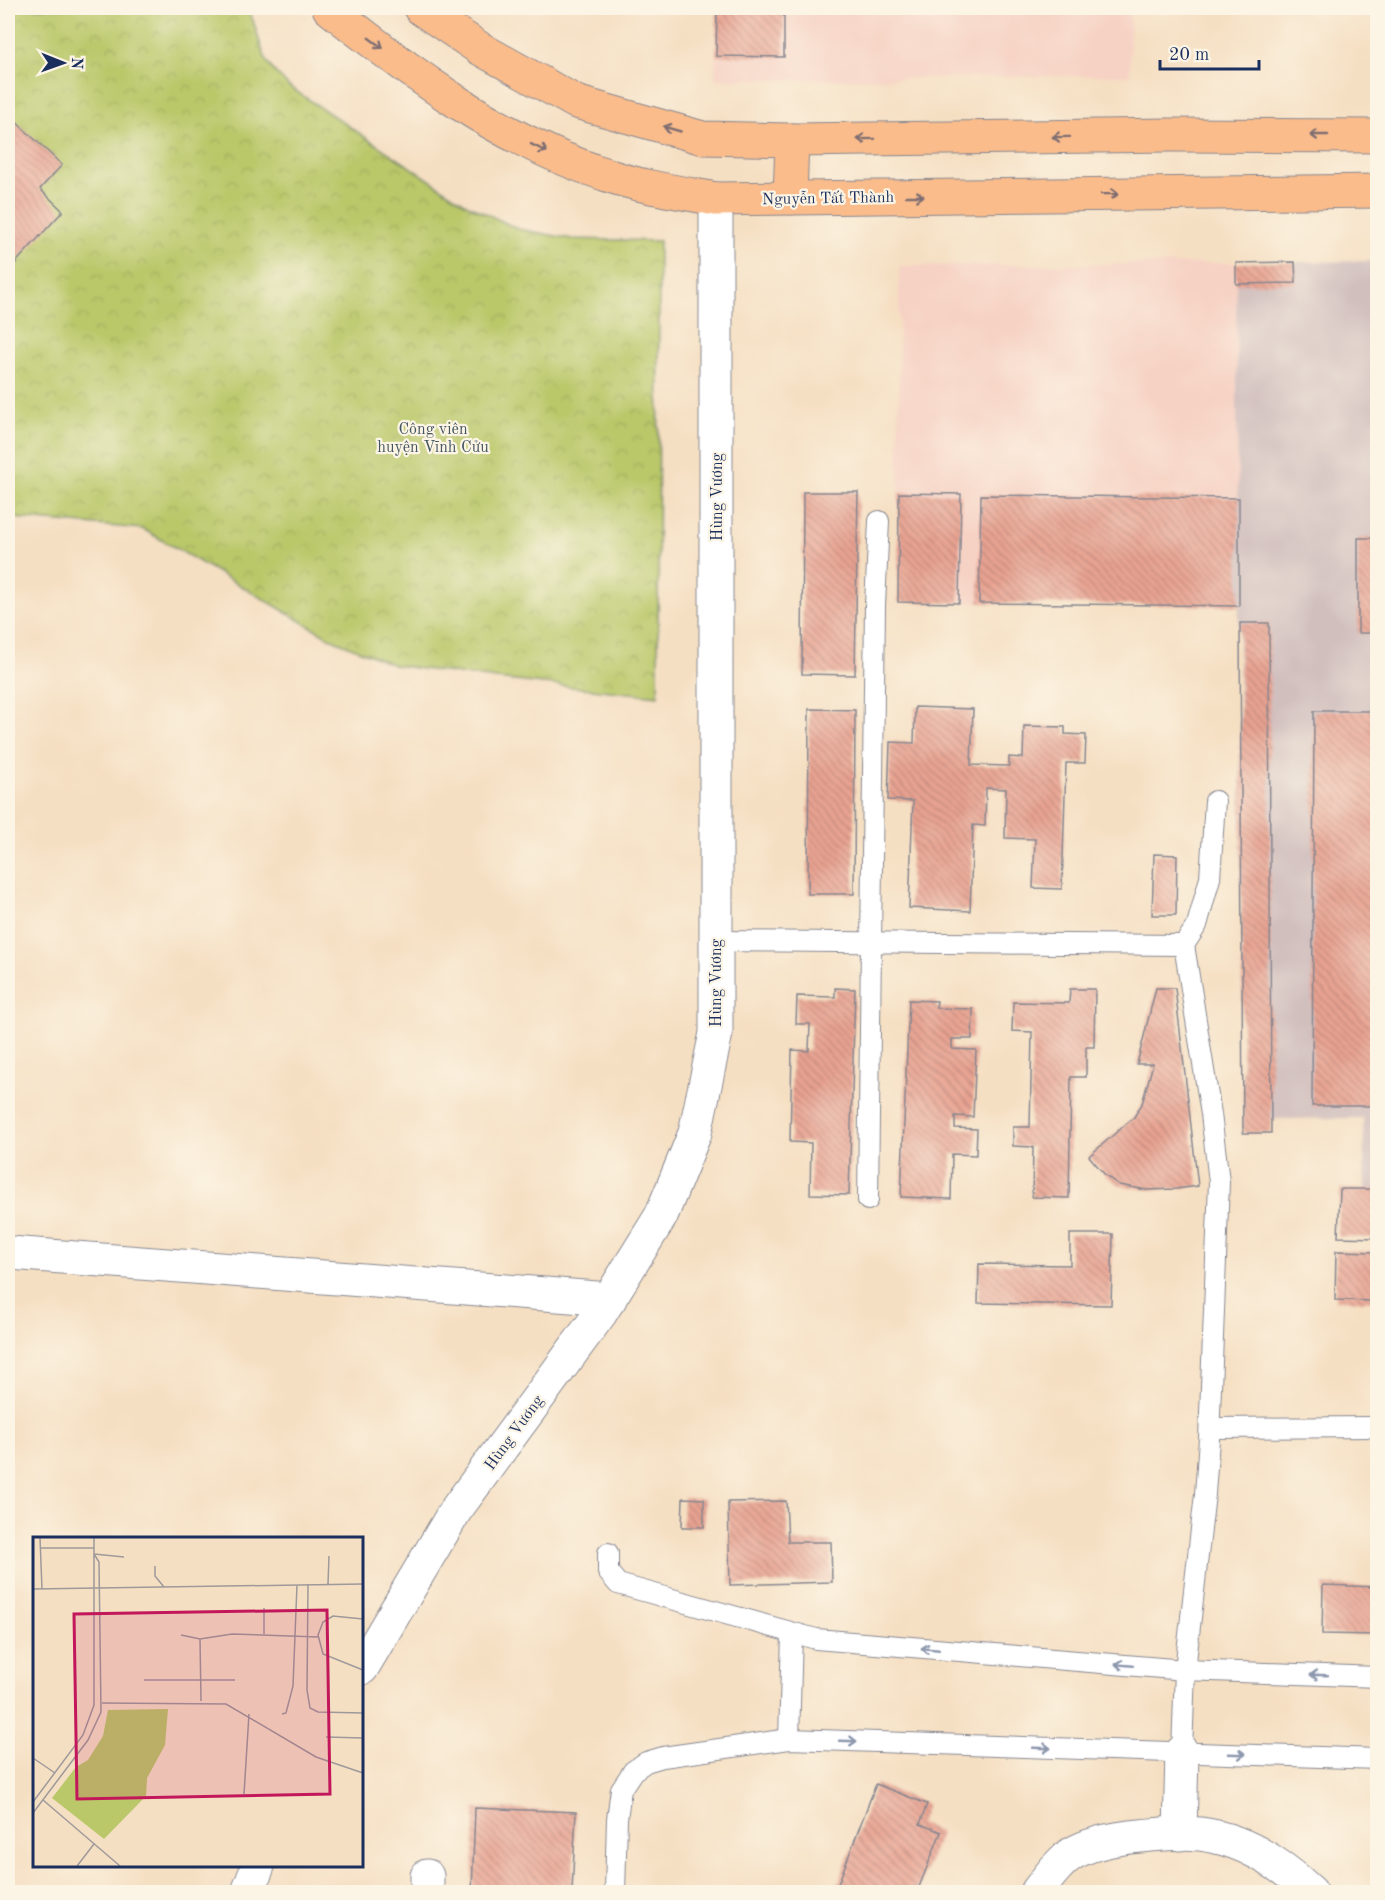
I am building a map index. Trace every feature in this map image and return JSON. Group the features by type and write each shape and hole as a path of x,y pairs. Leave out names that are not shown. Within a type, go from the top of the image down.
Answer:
{"main road":[{"name":"Nguyễn Tất Thành","path":"329,8 442,92 517,137 557,157 605,175 650,188 716,199 1377,191"},
{"path":"420,8 479,48 576,102 703,138 792,140 1170,135 1377,136"},
{"path":"790,198 792,140"}],"street":[{"name":"Hùng Vương","path":"363,1666 455,1511 610,1299 661,1216 695,1133 716,1032 716,199"},
{"path":"10,1253 610,1299"},
{"path":"1180,1833 1182,1752"},
{"path":"1037,1893 1053,1870 1071,1855 1098,1844 1125,1838 1180,1833 1210,1836 1247,1848 1291,1874 1311,1893"},
{"path":"248,1893 258,1867"}],"lane":[{"path":"868,1200 869,942 875,605 879,521"},
{"path":"1182,1752 1185,1670 1205,1494 1210,1428 1219,1182 1211,1114 1184,945 1197,925 1210,878 1215,801"},
{"path":"716,941 1184,945"},
{"path":"1210,1428 1377,1427"},
{"path":"608,1553 608,1572 618,1584 792,1634 837,1641 1185,1670 1377,1677"},
{"path":"789,1739 792,1634"},
{"path":"615,1893 617,1819 621,1788 633,1771 646,1762 663,1757 789,1739 1377,1759"}],"shaded area":[{"path":"717,8 1130,8 1130,75 802,80 715,79"},
{"path":"1377,261 1377,1189 1365,1189 1363,1118 1271,1119 1271,1133 1243,1133 1236,263"},
{"path":"1236,263 1239,606 898,602 899,266"}],"green space":[{"name":"Công viên huyện Vĩnh Cửu","path":"8,8 247,8 254,22 265,58 288,86 466,204 518,229 572,239 659,241 658,696 496,679 394,665 332,639 143,529 14,518 8,513"}],"building":[{"path":"717,8 784,8 784,57 716,56"},
{"path":"8,114 62,165 40,189 63,211 8,271"},
{"path":"1295,262 1296,283 1236,284 1236,263"},
{"path":"803,492 858,492 855,675 802,674"},
{"path":"899,493 961,494 959,603 898,602"},
{"path":"981,495 1239,498 1239,606 979,603"},
{"path":"1358,538 1378,538 1378,633 1358,633"},
{"path":"1240,623 1269,623 1271,1133 1243,1133"},
{"path":"915,707 973,709 971,765 1009,766 1009,757 1023,758 1024,726 1065,727 1065,734 1086,735 1085,763 1066,763 1062,889 1033,888 1035,839 1005,838 1006,789 986,788 985,826 973,825 970,911 909,908 913,801 888,800 890,742 914,743"},
{"path":"809,709 855,710 854,894 808,894"},
{"path":"1314,711 1378,711 1378,1106 1312,1106"},
{"path":"1154,854 1177,855 1176,915 1152,915"},
{"path":"835,988 855,989 849,1195 810,1194 811,1143 790,1142 792,1050 809,1051 810,1024 796,1024 797,996 835,997"},
{"path":"1156,988 1175,988 1198,1186 1147,1190 1119,1185 1105,1175 1089,1156 1134,1117 1142,1104 1153,1064 1137,1064"},
{"path":"1070,989 1095,989 1094,1047 1086,1047 1086,1077 1071,1077 1069,1198 1032,1197 1033,1147 1013,1146 1013,1127 1030,1127 1032,1032 1012,1031 1013,1002 1069,1003"},
{"path":"909,1000 937,1001 936,1008 973,1009 972,1039 952,1039 952,1049 976,1050 973,1117 955,1116 955,1128 977,1129 976,1155 952,1154 951,1199 901,1197"},
{"path":"1340,1189 1378,1189 1378,1238 1338,1237"},
{"path":"1070,1234 1113,1234 1111,1305 978,1303 979,1264 1070,1265"},
{"path":"1336,1251 1378,1252 1378,1301 1335,1300"},
{"path":"683,1498 704,1499 704,1527 682,1527"},
{"path":"786,1501 788,1542 831,1542 832,1582 730,1585 728,1502"},
{"path":"1323,1585 1378,1587 1378,1635 1322,1634"},
{"path":"876,1784 927,1804 920,1824 941,1832 917,1892 835,1892"},
{"path":"475,1808 576,1812 572,1892 472,1892"}]}
